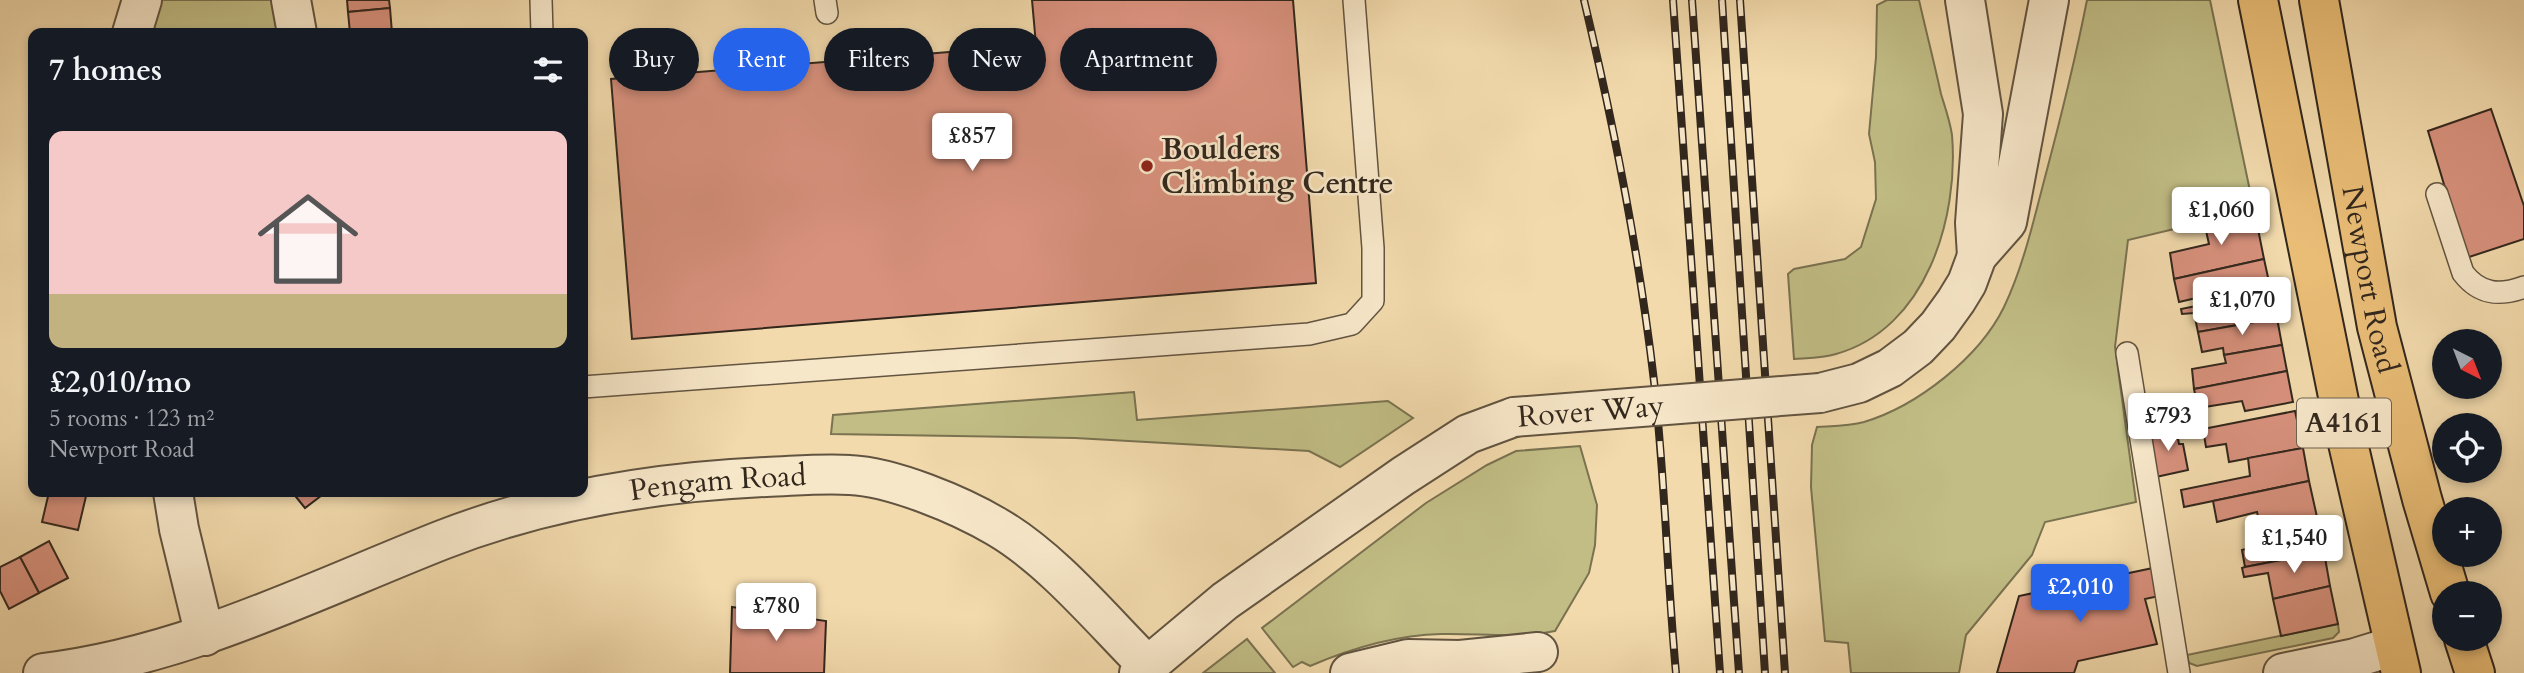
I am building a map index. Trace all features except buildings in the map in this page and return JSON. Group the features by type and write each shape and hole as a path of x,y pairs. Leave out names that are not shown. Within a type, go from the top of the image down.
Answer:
{"main road":[{"name":"Newport Road","path":"2258,0 2344,426 2398,660"},
{"name":"Newport Road","path":"2319,0 2377,327 2446,581"},
{"path":"2468,651 2474,673"}],"street":[{"path":"134,28 142,0"},
{"path":"291,0 295,28"},
{"name":"Rover Way","path":"1965,0 1983,114 1975,223 1978,256"},
{"name":"Rover Way","path":"1143,669 1225,601 1403,476 1468,434 1514,417 1820,393 1859,383 1890,368 1938,326 1967,283 1978,256 2007,222 2049,0"},
{"name":"Pengam Road","path":"588,492 718,479 852,474 906,487 957,506 999,528 1052,569 1143,669"},
{"path":"174,497 205,636"},
{"name":"Pengam Road","path":"43,673 141,655 205,636 255,618 444,539 569,497"},
{"path":"1350,673 1408,659 1460,667 1538,652"},
{"name":"Newport Road","path":"2283,673 2355,658 2398,660"}],"lane":[{"path":"541,0 542,28"},
{"path":"588,387 1309,334 1352,324 1373,301 1373,248 1354,0"},
{"path":"2437,194 2463,272 2470,282 2492,293 2506,293 2524,287"},
{"path":"2127,353 2179,673"}],"shaded area":[{"path":"157,0 274,0 278,28 149,28"},
{"path":"1887,0 1919,0 1950,125 1953,167 1942,234 1930,266 1914,296 1893,321 1867,341 1836,354 1794,359 1788,274 1794,269 1845,259 1861,247 1876,199 1875,162 1869,134 1876,57 1877,5"},
{"path":"2087,0 2210,0 2254,210 2128,240 2115,347 2136,502 2045,522 2032,555 1966,635 1959,673 1851,673 1848,643 1825,641 1811,487 1812,445 1817,427 1864,422 1905,404 1963,362 1993,326 2011,292 2027,245"},
{"path":"1134,392 1137,420 1388,401 1413,418 1340,467 1309,451 1075,438 831,434 833,415"},
{"path":"1580,446 1597,505 1595,545 1589,573 1555,631 1527,635 1441,634 1407,637 1358,648 1310,666 1302,662 1293,667 1262,628 1426,503 1487,465 1516,451"},
{"path":"2338,624 2339,632 2333,638 2197,666 2189,663 2187,655"},
{"path":"1247,639 1275,673 1203,673"}],"railway":[{"path":"1584,0 1625,190 1648,333 1661,454 1676,673"},
{"path":"1673,0 1720,673"},
{"path":"1692,0 1739,673"},
{"path":"1722,0 1765,673"},
{"path":"1740,0 1785,673"}],"place":[{"name":"Boulders Climbing Centre","path":"1147,166"}]}
